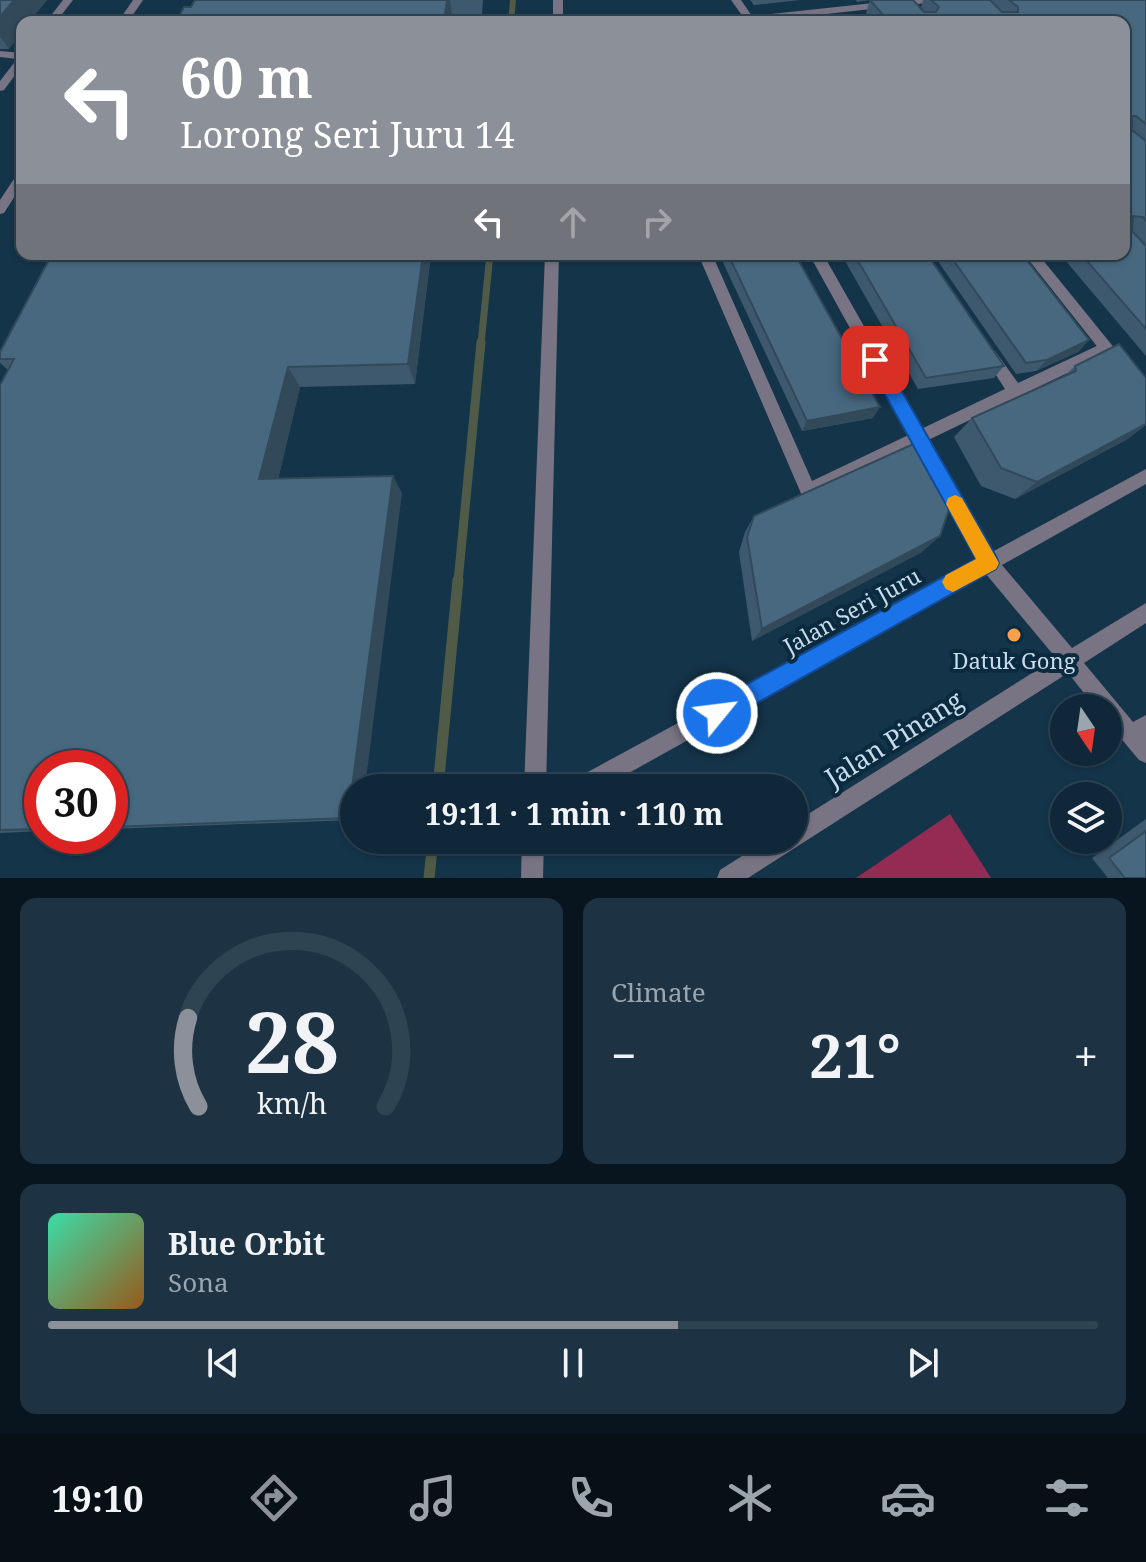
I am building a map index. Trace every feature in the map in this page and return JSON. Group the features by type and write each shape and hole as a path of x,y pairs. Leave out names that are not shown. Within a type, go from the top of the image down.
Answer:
{"street":[{"path":"56,16 68,0"},
{"path":"827,0 840,16"},
{"path":"778,16 927,0"},
{"path":"906,1 916,12"},
{"path":"0,88 16,66"},
{"path":"0,210 16,185"},
{"path":"535,774 552,260"},
{"path":"708,260 808,491 1106,348"},
{"path":"819,260 989,563 1070,660 1139,730 1146,753"},
{"path":"1036,260 1146,398"},
{"path":"982,342 1016,393"},
{"name":"Jalan Seri Juru","path":"606,774 1146,476"},
{"name":"Jalan Pinang","path":"808,827 1146,612"},
{"path":"532,878 533,854"},
{"path":"728,878 765,854"}],"shaded area":[{"path":"950,814 991,878 856,878"}],"building":[{"path":"0,0 14,0 0,17"},
{"path":"195,0 447,0 445,16 179,16 184,7 191,7"},
{"path":"870,0 913,0 924,12 936,12 939,7 931,0 990,0 1002,12 1018,12 1018,7 1009,0 1146,0 1146,124 1132,116 1132,130 1146,141 1146,221 1143,217 1133,216 1132,231 1146,246 1146,329 1086,260 1130,260 1130,16 884,16"},
{"path":"49,260 422,260 408,364 288,367 259,479 393,476 354,774 340,774 340,818 128,826 128,750 24,750 24,829 0,830 0,385 14,359 0,359 0,352"},
{"path":"731,260 798,260 880,407 807,421"},
{"path":"857,260 931,260 1004,366 926,378"},
{"path":"953,260 1027,260 1089,340 1047,360 1026,363"},
{"path":"1119,344 1146,378 1146,424 1037,482 1001,468 972,418 1076,371 1075,366"},
{"path":"920,441 952,500 940,536 762,629 747,537 754,516"},
{"path":"1146,831 1146,878 1125,878 1109,858 1122,854 1122,849"}],"waterway":[{"path":"512,16 513,0"},
{"path":"481,344 489,260"},
{"path":"458,582 481,342"},
{"path":"439,774 458,580"},
{"path":"429,878 432,854"}],"slow traffic":[{"path":"953,582 989,563 955,504"}],"place":[{"name":"Datuk Gong","path":"1014,635"}],"route":[{"path":"717,713 989,563 875,360"}]}
